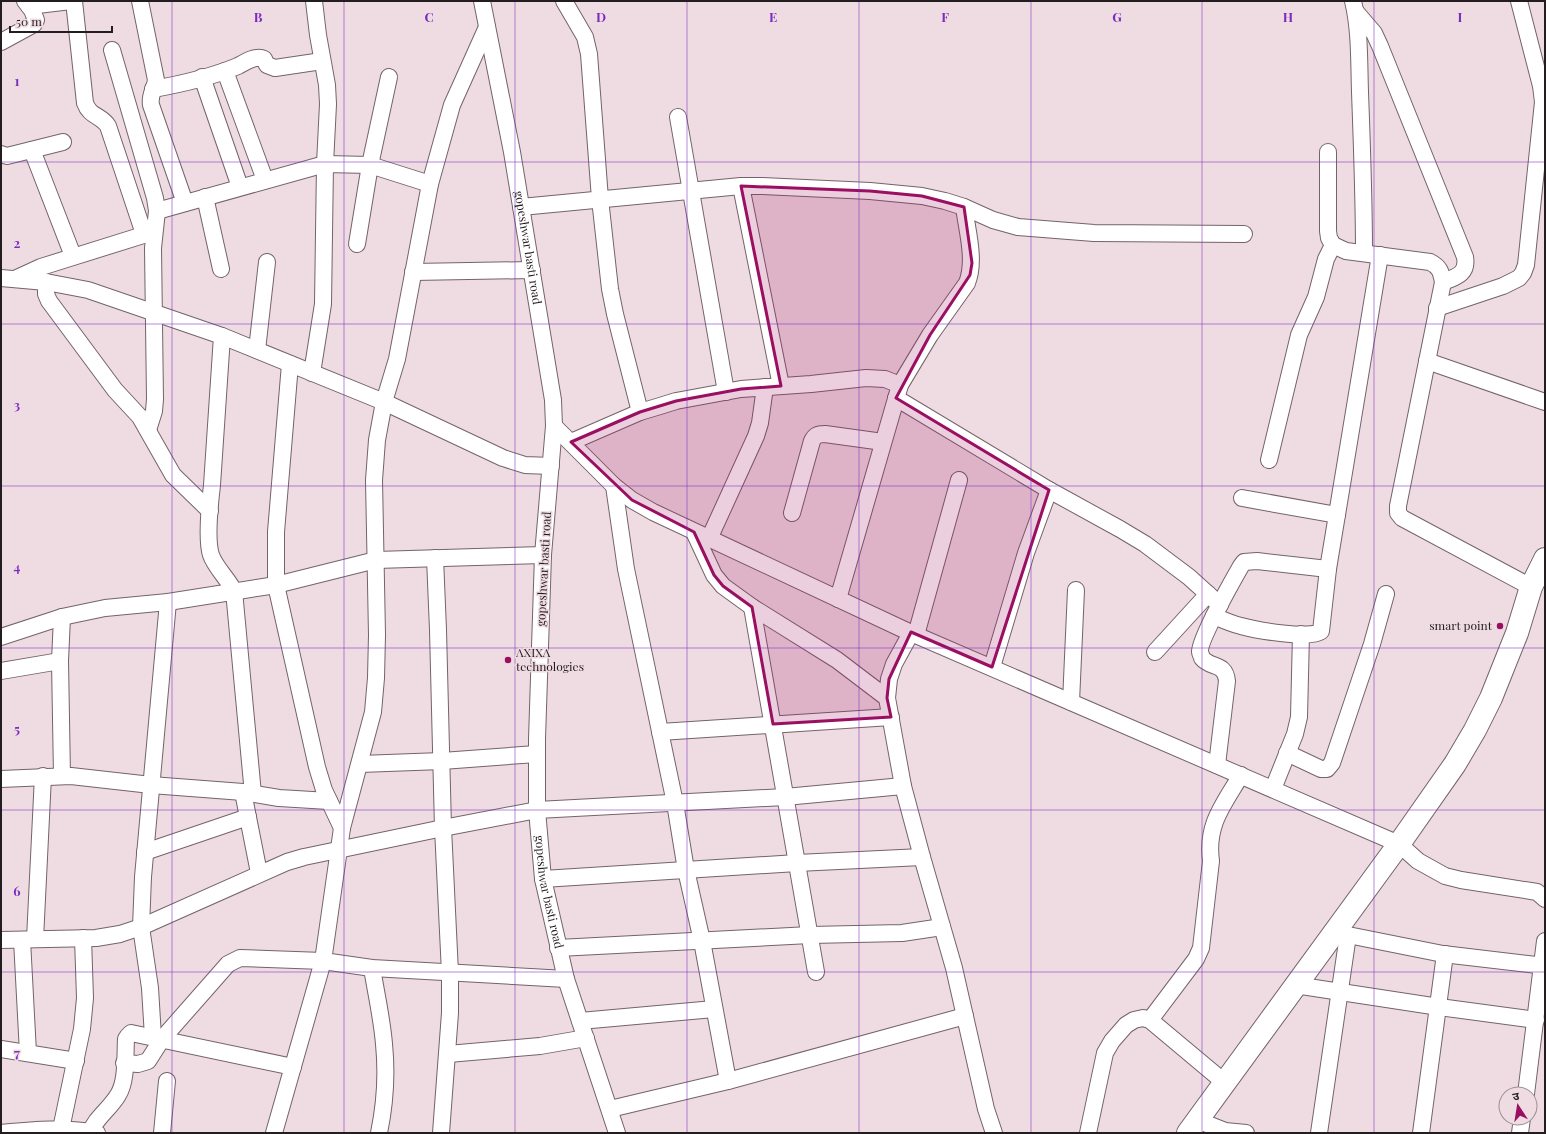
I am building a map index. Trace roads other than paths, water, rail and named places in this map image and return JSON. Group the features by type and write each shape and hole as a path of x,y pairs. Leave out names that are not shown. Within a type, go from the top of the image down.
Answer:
{"street":[{"path":"27,4 73,1 85,103 88,111 105,121 108,126 149,233 155,312 155,399 154,410 148,430"},
{"path":"140,1 156,80 150,99 151,105 185,203"},
{"path":"312,373 323,304 325,164 328,104 314,1"},
{"name":"gopeshwar basti road","path":"482,1 512,152 553,400 554,426 543,555 536,754 537,810 543,879 566,980 617,1133"},
{"path":"564,1 585,37 589,54 600,199 610,289 640,412"},
{"path":"1438,308 1503,286 1519,278 1526,265 1543,102 1541,86 1519,1"},
{"path":"1,42 34,24 36,20 35,15 27,4"},
{"path":"1354,7 1374,34 1380,46 1465,258 1466,264 1463,271 1456,277 1443,282"},
{"path":"1354,7 1364,186 1364,252"},
{"path":"274,1133 323,961 342,828 373,712 376,678 374,480 377,440 384,402 396,359 430,184 452,106 487,27"},
{"path":"112,50 155,198 157,211 149,233"},
{"path":"153,89 173,86 225,71 257,57 264,58 267,65 275,68 322,61"},
{"path":"225,71 265,180"},
{"path":"202,77 240,187"},
{"path":"357,244 370,165 389,77"},
{"path":"678,117 726,392"},
{"path":"1,154 7,156 63,142"},
{"path":"32,150 73,256"},
{"path":"1328,152 1328,231 1329,238 1333,245 1346,251 1364,252 1430,262 1436,265 1440,271 1443,282 1398,506 1398,513 1402,518 1531,587"},
{"path":"157,211 325,164 370,165 430,184"},
{"path":"521,207 741,186 800,188 907,195 945,201 964,207 993,220 1018,227 1094,233 1244,234"},
{"path":"741,186 782,386"},
{"path":"205,197 221,269"},
{"path":"838,599 898,391 930,335 967,283 970,275 972,263 964,207"},
{"path":"7,275 35,269 149,233"},
{"path":"1269,460 1299,335 1316,297 1326,259 1333,245"},
{"path":"571,442 640,412 676,401 764,387 876,378 1049,490 1144,544 1189,577 1208,594 1217,611 1239,626 1265,631 1314,635 1321,632 1328,569 1380,255"},
{"path":"257,350 266,262"},
{"path":"413,272 532,270"},
{"path":"7,275 88,290 155,312 222,336 384,402 503,458 525,465 551,466"},
{"path":"46,282 46,294 49,300 115,390 140,417 173,475 210,511"},
{"path":"222,336 210,511 210,548 211,556 234,591 248,793 248,816 260,873"},
{"path":"1427,361 1545,402"},
{"path":"290,364 276,532 276,585 316,767 324,790 342,828"},
{"path":"764,387 760,423 756,436 702,535 714,575 723,586 752,607 837,660 887,698"},
{"path":"554,426 614,486 632,500 653,512 913,634 1399,844 1418,861 1445,876 1537,892 1545,899"},
{"path":"792,513 814,437 819,434 825,434 883,442"},
{"path":"959,480 913,634 894,664 889,680 887,698 903,786 954,968 986,1109 994,1133"},
{"path":"614,486 626,569 675,803 686,870 702,941 728,1081"},
{"path":"992,667 1026,553 1049,490"},
{"path":"1242,498 1337,515"},
{"path":"1,637 62,617 105,608 168,602 276,585 376,560 543,555"},
{"path":"434,558 438,630 443,828 450,973 448,1054 441,1133"},
{"path":"1246,1133 1192,1127 1295,985 1340,934 1399,844 1455,764 1475,730 1491,698 1517,633 1531,587 1545,559"},
{"path":"1217,765 1227,681 1226,674 1223,669 1206,661 1202,657 1200,651 1202,642 1241,566 1244,562 1257,561 1328,569"},
{"path":"1071,702 1076,590"},
{"path":"1155,652 1208,594"},
{"path":"1287,753 1321,769 1327,768 1332,764 1372,644 1386,594"},
{"path":"158,1038 141,927 145,852 168,602"},
{"path":"752,607 816,972"},
{"path":"62,617 60,661 62,776"},
{"path":"1273,789 1295,734 1298,717 1301,634"},
{"path":"1,671 60,661"},
{"path":"660,732 891,717"},
{"path":"360,764 442,761 536,754"},
{"path":"1150,1020 1196,959 1201,948 1211,861 1209,848 1210,836 1214,822 1241,775"},
{"path":"28,1053 29,939 43,776"},
{"path":"1,779 62,776 248,793 279,798 329,801"},
{"path":"1,940 96,938 120,934 141,927 287,862 340,849 537,810 785,797 903,786"},
{"path":"145,852 248,816"},
{"path":"543,879 797,862 922,857"},
{"path":"558,948 810,935 902,933 942,927"},
{"path":"1340,934 1445,954 1544,966"},
{"path":"1319,1133 1340,991 1340,934"},
{"path":"61,1129 82,1029 85,998 83,938"},
{"path":"1527,1086 1544,966 1545,941"},
{"path":"1421,1133 1445,954"},
{"path":"124,1063 138,1064 148,1061 158,1038 228,964 233,960 248,957 323,961 372,968 566,980"},
{"path":"372,968 384,1044 385,1096 379,1133"},
{"path":"1295,985 1536,1020"},
{"path":"580,1021 714,1009"},
{"path":"610,1109 728,1081 965,1016"},
{"path":"1088,1133 1105,1053 1112,1041 1126,1025 1134,1020 1143,1018 1150,1020 1224,1082"},
{"path":"1,1133 61,1129 92,1133 94,1124 121,1091 123,1084 126,1040 131,1033 293,1067"},
{"path":"448,1054 540,1046 586,1038"},
{"path":"1,1049 76,1061"},
{"path":"162,1133 167,1081"}],"place":[{"name":"smart point","path":"1500,626"},
{"name":"AXIXA technologies","path":"508,660"}]}
